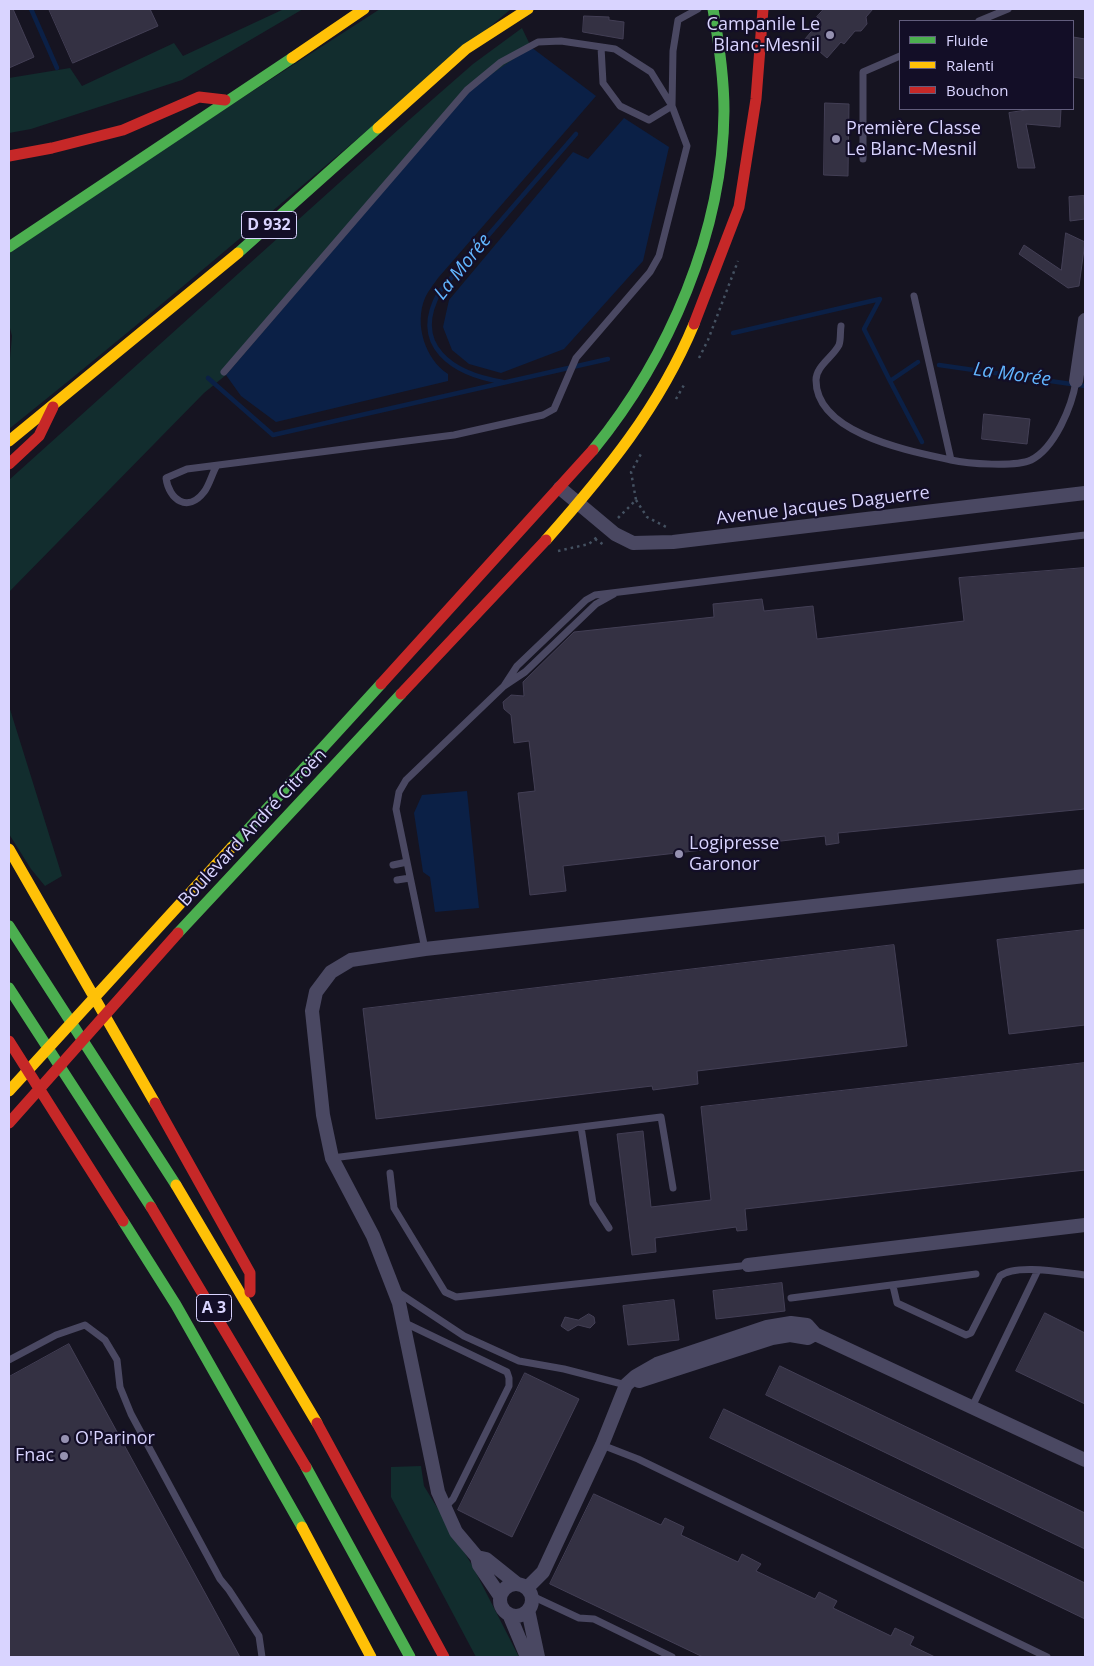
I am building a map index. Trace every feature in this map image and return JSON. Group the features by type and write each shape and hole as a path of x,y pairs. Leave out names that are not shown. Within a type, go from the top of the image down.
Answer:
{"main road":[{"path":"9,247 225,100 364,9"},
{"name":"D 932","path":"9,441 221,268 466,49 528,9"},
{"name":"Boulevard André Citroën","path":"9,1091 153,931 560,488 597,445 640,382 669,328 691,279 716,197 723,110 722,61 713,9"},
{"name":"Boulevard André Citroën","path":"9,1123 163,949 578,504 605,473 643,421 681,355 739,207 756,99 763,9"},
{"path":"9,156 52,148 123,130 199,98 225,100"},
{"path":"9,464 39,436 53,407"},
{"path":"9,849 124,1047 250,1273 250,1304"},
{"name":"A 3","path":"9,926 100,1062 250,1304 330,1443 444,1657"},
{"name":"A 3","path":"9,988 86,1102 244,1357 369,1577 410,1657"},
{"path":"9,1040 181,1314 314,1547 371,1657"}],"street":[{"path":"1076,381 1085,320"},
{"name":"Avenue Jacques Daguerre","path":"560,488 615,534 633,543 673,542 1085,493"},
{"path":"527,1657 509,1614 501,1606 500,1596 479,1565 477,1558 456,1532 438,1492 394,1290 373,1236 332,1158 323,1115 312,1011 316,992 331,972 351,960 425,949 1085,876"},
{"path":"745,1266 1085,1225"},
{"path":"509,1614 520,1615 526,1594 543,1572 602,1444 626,1385 772,1338 790,1335 808,1338 815,1334 1085,1460"},
{"path":"477,1558 486,1559 526,1594 538,1657"},
{"path":"500,1596 506,1587 526,1594"}],"lane":[{"path":"672,106 673,51 678,20 698,9"},
{"path":"981,20 1008,9"},
{"path":"216,466 204,492 194,500 184,503 175,500 167,490 166,478 187,469 454,435 543,415 554,409 571,374 576,358 650,272 659,256 687,146 672,106 651,72 615,49 561,41 538,42 501,62 467,90 224,372"},
{"path":"601,47 603,83 620,106 650,120 672,106"},
{"path":"863,158 863,72 899,56"},
{"path":"914,296 950,460"},
{"path":"841,326 839,344 820,368 816,378 820,400 836,418 887,446 961,462 1020,463 1030,460 1050,442 1065,418 1074,396 1076,381"},
{"path":"425,949 396,809 399,792 406,780 504,686 517,666 586,600 595,595 1085,535"},
{"path":"394,865 407,862"},
{"path":"397,880 410,878"},
{"path":"332,1158 661,1117 673,1188"},
{"path":"581,1127 593,1203 610,1228"},
{"path":"390,1173 394,1208 445,1292 456,1297 745,1266"},
{"path":"893,1286 897,1303 966,1335 971,1332 1000,1276 1006,1272 1038,1270 1085,1274"},
{"path":"972,1407 1038,1270"},
{"path":"791,1298 976,1274"},
{"path":"394,1290 464,1336 519,1361 564,1369 626,1385"},
{"path":"402,1322 506,1372 509,1378 509,1386 453,1499 445,1507"},
{"path":"9,1360 56,1335 85,1325 105,1340 117,1360 120,1387 131,1414 220,1579 258,1636 262,1657"},
{"path":"602,1444 638,1459 1047,1657"},
{"path":"526,1594 579,1618 594,1619 672,1657"}],"path":[{"path":"636,500 647,517 658,525 670,528"}],"green space":[{"path":"284,9 303,9 182,80 31,129 9,133 9,78 70,68 82,86 174,43 183,56"},
{"path":"380,9 511,9 199,273 9,429 9,369 12,336 9,324 9,253 186,134"},
{"path":"522,28 531,47 331,253 226,375 204,393 9,592 9,480 409,120 473,64"},
{"path":"9,706 62,876 45,886 31,869 9,834"},
{"path":"421,1466 424,1486 472,1565 519,1657 476,1657 391,1497 391,1467"}],"water":[{"path":"531,47 596,96 438,278 426,295 422,308 421,330 433,359 448,374 448,381 276,422 241,396 226,375 473,87"},
{"path":"624,118 669,147 643,261 564,349 501,373 469,364 452,350 443,327 449,300 573,152 588,159"},
{"path":"467,791 479,908 435,912 430,877 423,872 414,813 422,795"}],"building":[{"path":"9,9 13,9 34,57 9,68"},
{"path":"49,9 150,9 158,26 73,63"},
{"name":"Campanile Le Blanc-Mesnil","path":"824,9 873,9 866,17 867,24 861,31 855,31 844,44 841,42 827,58 805,39 821,20 817,17"},
{"path":"584,16 609,17 609,20 624,22 623,39 583,32"},
{"path":"1074,37 1085,39 1085,79 1074,77"},
{"name":"Première Classe Le Blanc-Mesnil","path":"825,103 849,104 848,176 824,175"},
{"path":"1027,110 1061,110 1060,127 1026,124 1035,168 1018,168 1009,113"},
{"path":"1084,196 1085,219 1070,221 1069,197"},
{"path":"1066,233 1085,242 1079,286 1068,288 1019,254 1024,245 1061,270"},
{"path":"984,414 1030,419 1027,444 982,439"},
{"path":"1085,568 1085,809 838,833 839,843 826,845 825,836 563,866 566,891 530,895 518,793 535,791 529,741 514,743 511,715 504,709 503,702 511,695 524,696 523,682 574,632 714,617 713,604 762,599 764,611 813,606 817,639 964,621 959,578"},
{"path":"1085,930 1085,1025 1009,1034 997,940"},
{"path":"894,945 907,1046 697,1071 698,1084 653,1090 652,1086 376,1119 363,1009"},
{"path":"1085,1063 1085,1170 745,1209 747,1230 737,1231 736,1227 655,1238 656,1252 632,1255 617,1134 643,1131 651,1207 711,1200 701,1107"},
{"path":"782,1283 785,1311 716,1319 713,1291"},
{"path":"674,1300 679,1340 628,1345 623,1306"},
{"path":"1045,1313 1085,1333 1085,1404 1016,1371"},
{"path":"589,1314 594,1317 595,1323 590,1328 578,1325 568,1331 561,1326 565,1317 578,1320"},
{"name":"O'Parinor","path":"69,1344 240,1657 9,1657 9,1377"},
{"path":"780,1366 1085,1513 1085,1549 766,1395"},
{"path":"525,1373 579,1399 512,1537 458,1510"},
{"path":"724,1409 1085,1583 1085,1619 710,1438"},
{"path":"594,1494 661,1525 665,1518 684,1527 681,1535 738,1562 742,1554 761,1564 756,1571 815,1599 819,1592 837,1601 833,1608 891,1636 895,1628 914,1637 910,1645 935,1657 703,1657 550,1584"}],"waterway":[{"name":"La Morée","path":"31,9 57,68"},
{"name":"La Morée","path":"503,382 468,372 453,364 441,354 433,342 430,327 432,310 440,291 576,134"},
{"name":"La Morée","path":"733,333 880,299 864,329 890,381 918,362"},
{"name":"La Morée","path":"208,378 273,435 608,359"},
{"name":"La Morée","path":"939,365 1085,386"},
{"name":"La Morée","path":"890,381 922,442"}],"traffic: fast":[{"path":"593,450 620,414 668,334 687,291 702,247 714,202 721,156 724,111 721,60 713,9"},
{"path":"9,247 292,58"},
{"path":"238,253 378,128"},
{"path":"232,847 381,684"},
{"path":"178,933 401,694"},
{"path":"9,926 176,1185"},
{"path":"9,988 151,1207"},
{"path":"123,1221 176,1305 302,1527"},
{"path":"306,1467 410,1657"}],"traffic: slow":[{"path":"292,58 364,9"},
{"path":"378,128 466,49 528,9"},
{"path":"9,441 238,253"},
{"path":"546,540 610,464 648,411 665,384 694,324"},
{"path":"9,1091 232,847"},
{"path":"9,849 155,1103"},
{"path":"176,1185 317,1423"},
{"path":"302,1527 371,1657"}],"traffic: jam":[{"path":"694,324 739,207 756,99 763,9"},
{"path":"9,156 52,148 123,130 199,97 225,100"},
{"path":"9,464 39,436 53,407"},
{"path":"381,684 593,450"},
{"path":"401,694 546,540"},
{"path":"9,1123 178,933"},
{"path":"9,1041 123,1221"},
{"path":"155,1103 250,1273 250,1292"},
{"path":"151,1207 306,1467"},
{"path":"317,1423 444,1657"}],"place":[{"name":"Campanile Le Blanc-Mesnil","path":"830,35"},
{"name":"Première Classe Le Blanc-Mesnil","path":"836,139"},
{"name":"Logipresse Garonor","path":"679,854"},
{"name":"O'Parinor","path":"65,1439"},
{"name":"Fnac","path":"64,1456"}]}
